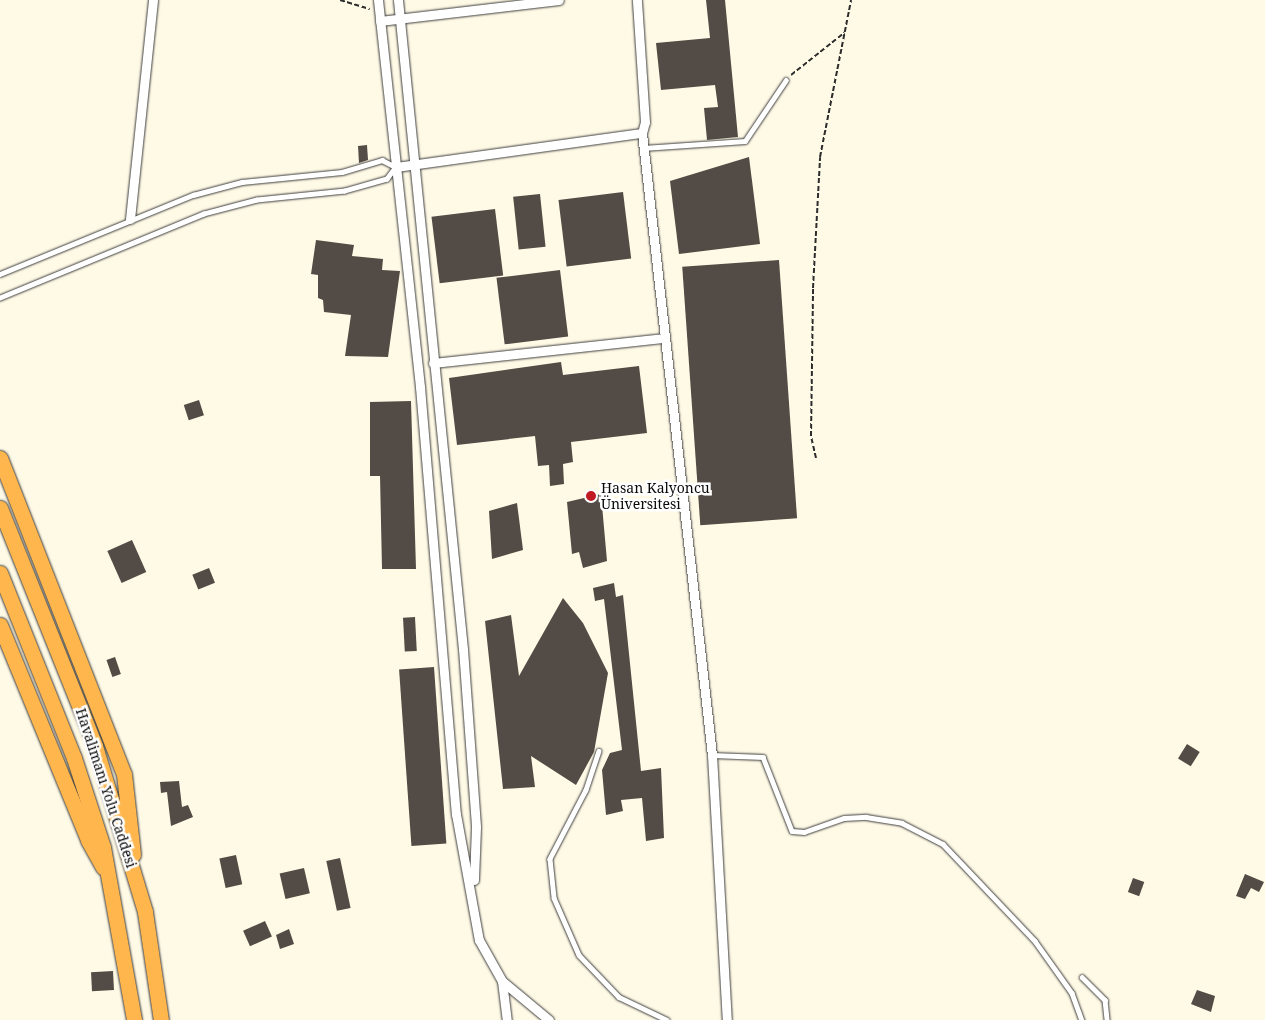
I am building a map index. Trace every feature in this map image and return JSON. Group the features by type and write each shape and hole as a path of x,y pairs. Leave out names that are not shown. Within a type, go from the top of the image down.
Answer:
{"highway":[{"path":"0,458 124,774 132,819 132,868"},
{"name":"Havalimanı Yolu Caddesi","path":"0,508 95,746 145,912 161,1020"},
{"name":"Havalimanı Yolu Caddesi","path":"0,573 74,758 109,874 134,1020"},
{"path":"0,625 88,840 109,874"}],"street":[{"path":"130,219 153,0"},
{"path":"378,0 446,661 456,814 474,893 479,940 502,981 549,1020"},
{"path":"398,0 463,649 476,827 474,893"},
{"path":"380,17 400,21 559,0"},
{"path":"637,0 645,122 642,132 643,148 712,755 727,1020"},
{"path":"396,167 642,132"},
{"path":"433,363 664,338"},
{"path":"502,981 507,1020"}],"lane":[{"path":"643,148 745,141 786,80"},
{"path":"0,274 130,219 242,182 342,172 382,160 396,167 387,179 345,191 257,200 204,214 0,298"},
{"path":"599,751 586,790 550,859 554,898 579,955 619,997 667,1020"},
{"path":"712,755 763,757 792,831 804,832 844,818 866,818 902,824 943,844 1035,941 1072,993 1082,1020"},
{"path":"1082,977 1105,1000 1107,1020"}],"path":[{"path":"340,0 380,17"},
{"path":"816,458 811,436 813,288 820,157 852,0"},
{"path":"786,80 844,33"}],"building":[{"path":"706,0 725,0 738,137 707,140 704,108 718,107 715,85 661,90 656,43 710,38"},
{"path":"367,145 368,160 359,163 358,146"},
{"path":"749,157 760,244 679,254 670,181"},
{"path":"623,192 631,259 567,266 558,200"},
{"path":"540,194 546,247 519,250 513,197"},
{"path":"495,209 503,276 440,283 431,217"},
{"path":"316,240 354,245 352,256 383,259 382,270 400,271 388,357 345,356 351,315 324,312 323,300 318,298 318,275 311,274"},
{"path":"779,260 797,518 700,525 682,267"},
{"path":"560,270 568,337 505,344 496,278"},
{"path":"561,362 563,375 639,366 647,433 571,442 573,462 563,464 564,484 550,486 549,465 538,466 535,436 457,445 449,378"},
{"path":"199,400 204,415 189,420 184,405"},
{"path":"411,401 416,569 382,569 380,476 370,476 370,402"},
{"path":"601,494 607,561 583,568 579,552 572,554 567,502"},
{"path":"517,503 523,550 492,559 489,511"},
{"path":"132,540 146,572 122,583 107,551"},
{"path":"209,568 215,583 198,590 192,575"},
{"path":"614,583 616,597 623,595 641,771 661,768 664,838 646,841 642,798 621,800 623,811 606,815 602,770 610,753 622,750 604,599 595,601 593,588"},
{"path":"563,598 583,623 608,673 594,752 576,785 531,756 535,787 503,789 485,621 511,615 519,676"},
{"path":"415,617 417,651 405,652 403,618"},
{"path":"115,657 121,674 112,677 106,660"},
{"path":"434,667 446,844 411,846 399,669"},
{"path":"1187,744 1200,752 1191,766 1178,758"},
{"path":"179,781 182,807 188,805 193,817 171,826 167,792 161,793 160,782"},
{"path":"236,855 242,884 226,888 219,859"},
{"path":"340,858 351,908 337,911 326,861"},
{"path":"304,868 310,893 285,899 280,874"},
{"path":"1245,874 1264,882 1259,892 1251,888 1245,899 1236,896"},
{"path":"1133,878 1144,882 1139,896 1128,892"},
{"path":"265,921 272,937 250,946 243,931"},
{"path":"289,929 294,944 280,949 276,935"},
{"path":"113,971 114,990 92,991 91,972"},
{"path":"1197,990 1215,996 1211,1012 1191,1004"}],"place":[{"name":"Hasan Kalyoncu Üniversitesi","path":"591,496"}]}
